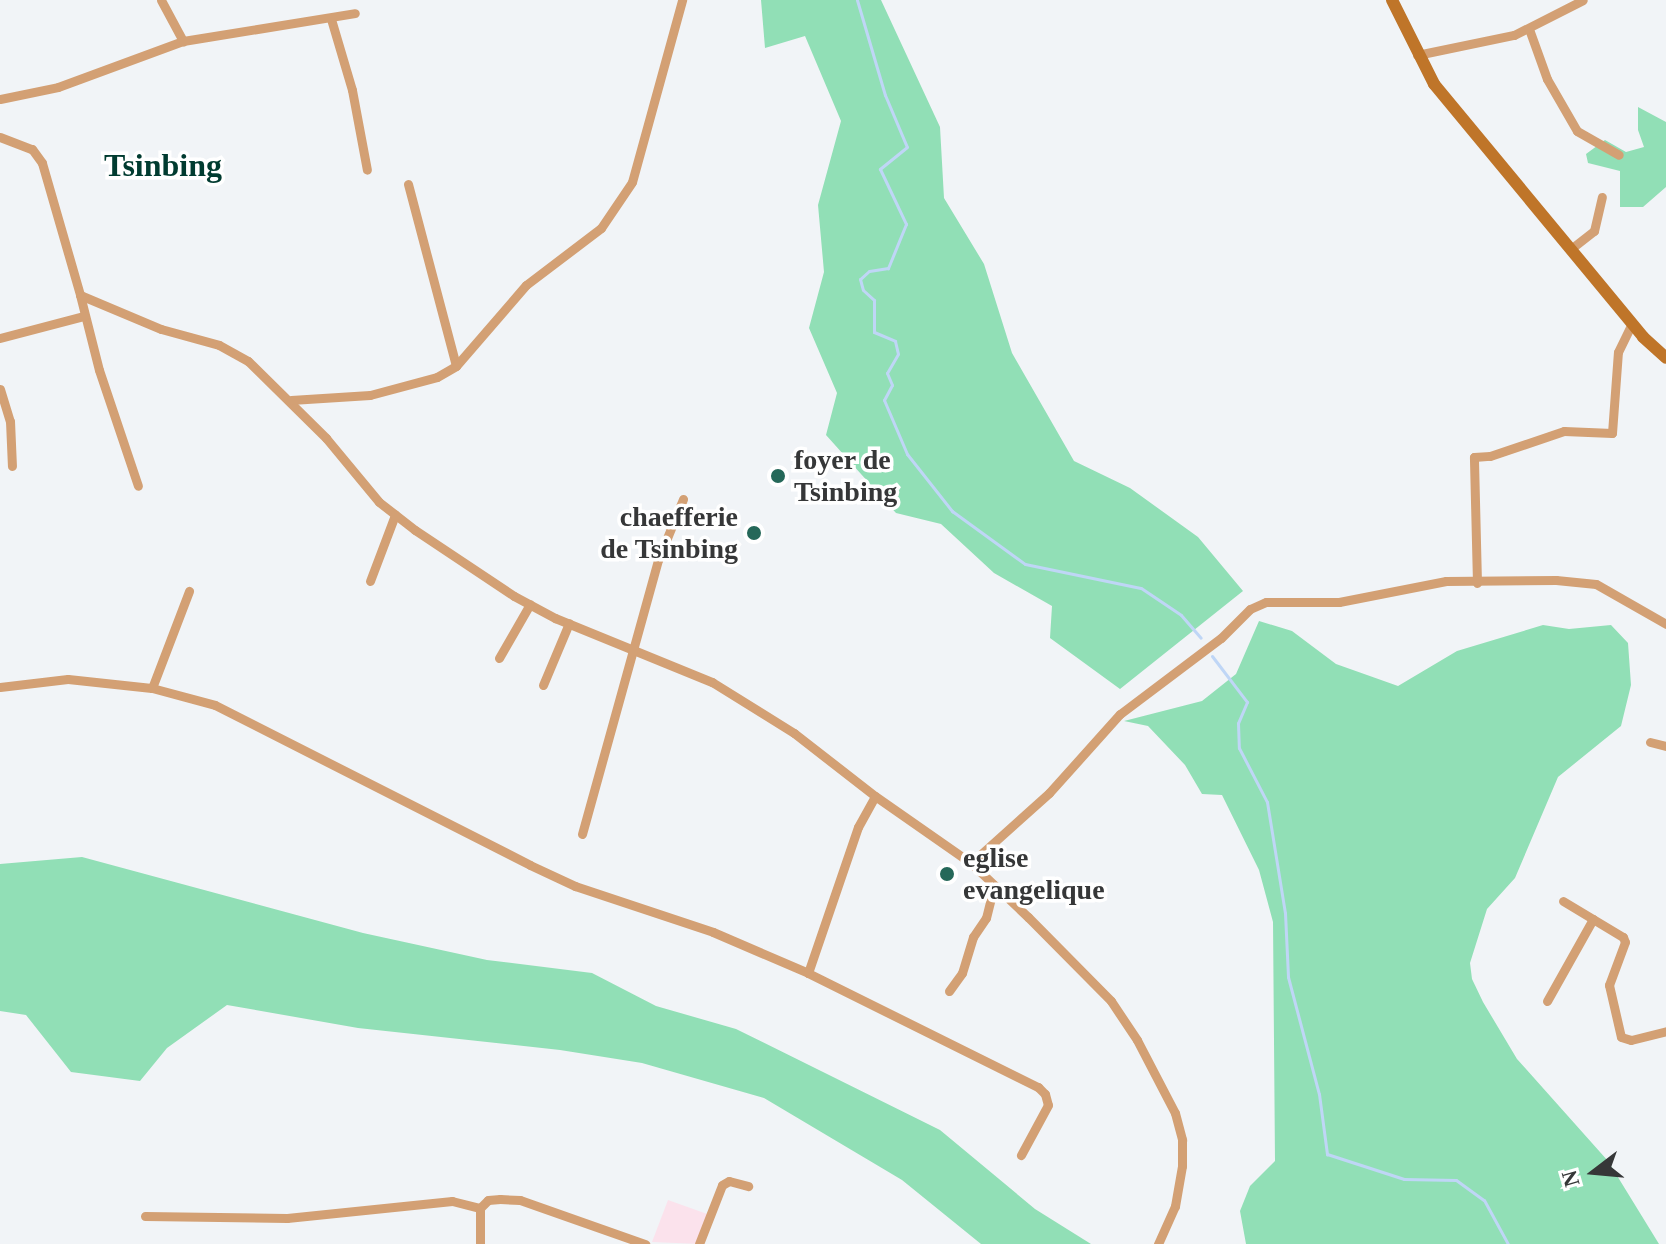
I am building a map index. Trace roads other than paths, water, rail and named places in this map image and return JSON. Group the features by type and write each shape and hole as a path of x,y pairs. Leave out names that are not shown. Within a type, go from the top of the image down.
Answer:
{"main road":[{"path":"1392,0 1417,55 1450,104 1632,323 1666,358"}],"street":[{"path":"161,0 183,41"},
{"path":"291,400 396,390 437,377 456,366 526,285 581,246 618,207 632,182 682,0"},
{"path":"1417,55 1500,39 1529,29 1583,0"},
{"path":"0,99 58,87 183,41 355,13"},
{"path":"331,19 352,90 367,170"},
{"path":"1529,29 1547,79 1577,131 1619,155"},
{"path":"0,137 32,149 42,163 84,316 138,486"},
{"path":"408,184 456,366"},
{"path":"1572,248 1594,231 1602,197"},
{"path":"80,295 161,329 219,345 248,361 291,400 353,475 395,515 457,560 530,604 569,623 712,682 794,733 875,796 971,863 1111,1001 1137,1040 1175,1113 1182,1140 1182,1166 1175,1206 1158,1244"},
{"path":"0,338 84,316"},
{"path":"1477,583 1474,457 1490,456 1564,431 1612,433 1618,352 1632,323"},
{"path":"0,389 10,421 12,466"},
{"path":"582,834 666,535 683,499"},
{"path":"370,581 395,515"},
{"path":"971,863 1049,793 1120,714 1221,638 1250,609 1266,602 1339,602 1417,590 1446,581 1556,580 1596,584 1666,624"},
{"path":"152,688 189,591"},
{"path":"499,658 530,604"},
{"path":"543,685 569,623"},
{"path":"0,687 68,679 152,688 215,705 575,886 713,932 808,973 1038,1087 1045,1094 1048,1105 1021,1155"},
{"path":"1650,742 1666,746"},
{"path":"808,973 858,827 875,796"},
{"path":"949,991 962,973 973,937 986,918 994,885"},
{"path":"1563,901 1625,942 1609,985 1621,1037 1631,1040 1666,1031"},
{"path":"1547,1001 1593,919"},
{"path":"699,1244 722,1185 729,1181 748,1186"},
{"path":"480,1244 480,1208 488,1200 520,1200 645,1244"},
{"path":"145,1216 287,1218 433,1202 469,1203 480,1208"}],"waterway":[{"path":"857,0 885,95 907,147 880,169 906,224 888,268 869,271 860,279 863,290 874,300 874,332 895,341 898,354 887,373 892,385 884,400 907,454 952,511 1025,564 1141,588 1181,615 1201,638"},
{"path":"1212,656 1247,702 1238,723 1239,748 1267,802 1285,913 1288,977 1319,1094 1327,1154 1404,1179 1456,1180 1484,1200 1508,1244"}],"place":[{"name":"foyer de Tsinbing","path":"778,476"},
{"name":"chaefferie de Tsinbing","path":"754,533"},
{"name":"eglise evangelique","path":"947,874"}],"district":[{"name":"Tsinbing","path":"163,165"}]}
